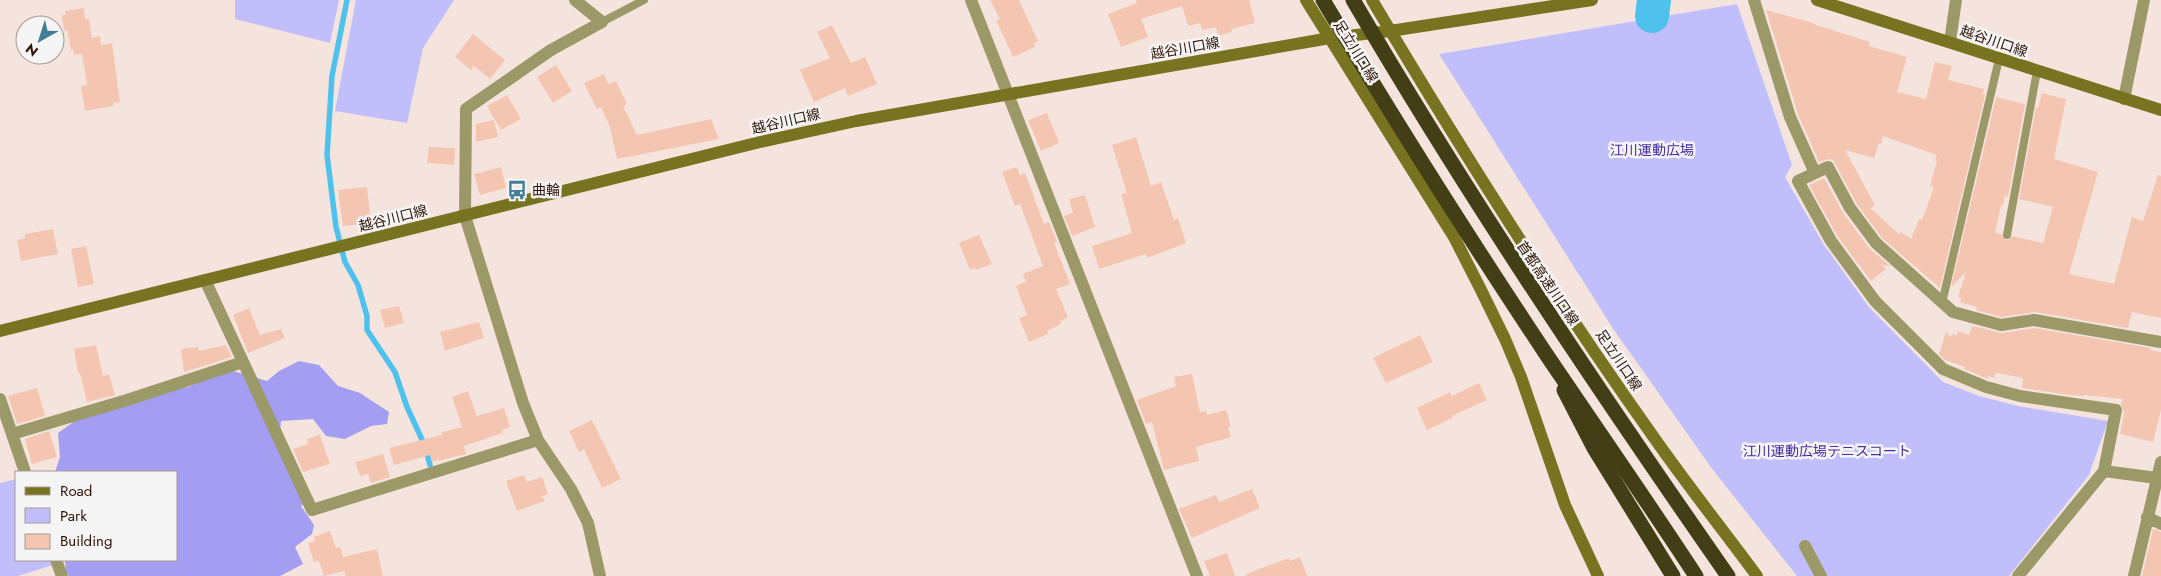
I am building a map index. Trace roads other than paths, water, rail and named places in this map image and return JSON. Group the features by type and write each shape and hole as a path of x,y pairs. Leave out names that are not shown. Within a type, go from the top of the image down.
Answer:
{"highway":[{"path":"1323,0 1389,108 1545,352 1696,576"},
{"name":"首都高速川口線","path":"1353,0 1403,86 1496,234 1728,576"},
{"path":"1545,352 1594,448 1674,576"}],"main road":[{"name":"足立川口線","path":"1306,0 1454,238 1481,290 1512,354 1566,505 1598,576"},
{"name":"足立川口線","path":"1372,0 1516,234 1586,339 1656,440 1757,576"},
{"name":"越谷川口線","path":"1817,0 2161,110"},
{"name":"越谷川口線","path":"0,331 760,142 856,121 1330,38 1390,31 1584,1"}],"street":[{"path":"575,0 602,22 551,50 466,109 465,216 523,403 538,440 571,489 588,523 600,576"},
{"path":"972,0 1197,576"},
{"path":"1754,0 1790,117 1815,173"},
{"path":"1950,42 1956,0"},
{"path":"2124,98 2144,0"},
{"path":"2018,576 2104,471 2116,410 2020,396 1986,387 1943,370 1875,301 1831,241 1798,181 1828,167 1850,208 1876,243 1953,312 2001,325 2034,320 2161,342"},
{"path":"206,280 312,510 538,440"},
{"path":"12,434 127,400 244,362"},
{"path":"0,399 25,471"},
{"path":"2134,576 2161,462"},
{"path":"2104,471 2157,478"},
{"path":"2147,517 2161,524"},
{"path":"1804,546 1821,576"},
{"path":"56,561 62,576"}],"lane":[{"path":"602,22 644,0"},
{"path":"1942,303 1999,58"},
{"path":"2007,235 2037,71"}],"waterway":[{"path":"347,0 332,76 327,155 336,227 345,262 358,285 367,316 367,330 395,372 407,407 425,446 430,465"},
{"path":"1652,16 1654,0"}],"place":[{"name":"曲輪","path":"517,190"}],"park label":[{"name":"江川運動広場","path":"1652,150"},
{"name":"江川運動広場テニスコート","path":"1827,451"}]}
